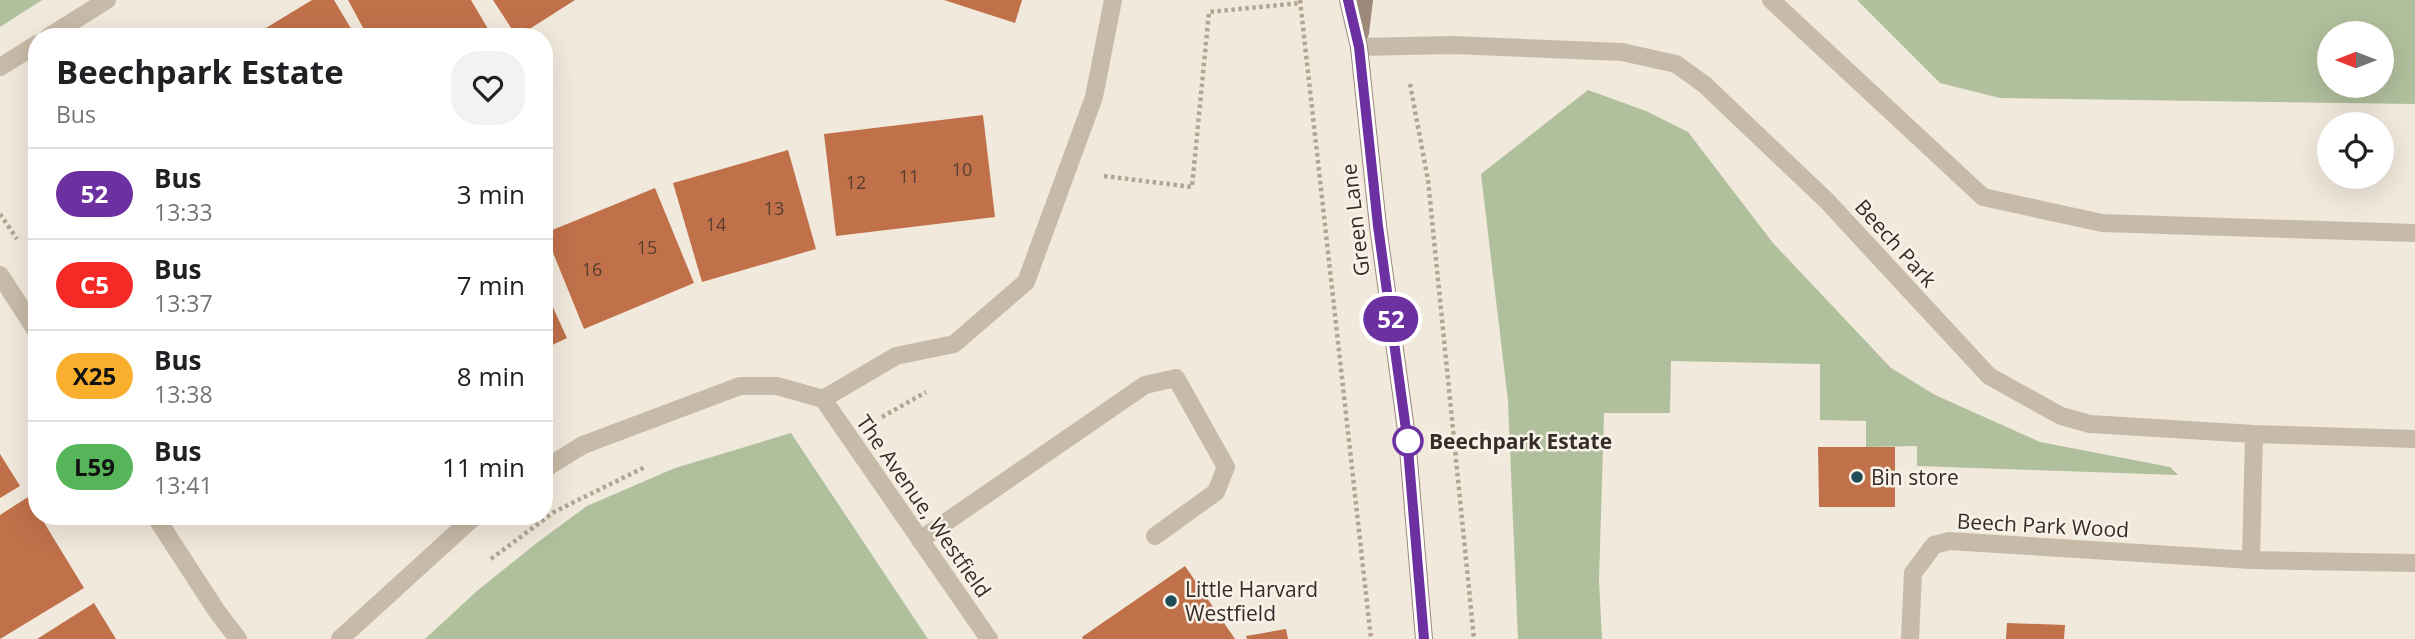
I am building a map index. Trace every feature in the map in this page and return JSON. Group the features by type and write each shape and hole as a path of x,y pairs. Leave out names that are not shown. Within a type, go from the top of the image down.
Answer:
{"street":[{"path":"62,28 107,0"},
{"path":"553,463 583,445 740,386 777,386 823,399 896,356 954,344 1026,282 1094,97 1113,0"},
{"name":"Green Lane","path":"1348,0 1359,47 1378,226 1407,437 1424,639"},
{"name":"Green Lane","path":"1359,47 1364,0"},
{"path":"1771,0 1983,197 2102,223 2415,233"},
{"name":"Beech Park","path":"1359,47 1453,45 1622,52 1676,64 1705,85 1827,201 1989,376 2061,416 2090,424 2254,434 2415,439"},
{"path":"0,67 28,50"},
{"path":"0,275 28,318"},
{"path":"920,540 1145,384 1175,378 1226,467 1216,492 1155,536"},
{"name":"The Avenue, Westfield","path":"823,399 989,639"},
{"path":"2251,560 2254,434"},
{"path":"161,525 238,639"},
{"path":"340,639 465,525"},
{"name":"Beech Park Wood","path":"1910,639 1913,573 1934,545 1949,541 2251,560 2415,563"}],"path":[{"path":"1094,175 1192,187 1209,12 1300,2 1371,639"},
{"path":"1402,45 1428,180 1474,639"},
{"path":"553,513 648,466"},
{"path":"490,559 536,525"}],"green space":[{"path":"0,0 42,0 0,27"},
{"path":"1857,0 2415,0 2415,104 2000,98 1940,83"},
{"path":"1588,90 1646,111 1688,132 1773,243 1891,368 1935,395 2040,442 2170,467 2178,475 1917,466 1917,446 1866,447 1866,421 1820,420 1820,364 1671,361 1670,413 1604,413 1599,580 1602,639 1518,639 1508,401 1481,174"},
{"path":"791,433 928,639 425,639 478,590 587,506 675,468"}],"building":[{"path":"312,0 334,0 351,28 266,28"},
{"path":"348,0 471,0 487,28 363,28"},
{"path":"493,0 575,0 531,28 511,28"},
{"path":"944,0 1022,0 1015,23"},
{"path":"983,115 995,217 836,236 824,134"},
{"path":"788,150 816,249 702,282 673,183"},
{"path":"655,188 694,283 584,329 553,253 553,230"},
{"path":"553,308 567,338 553,345"},
{"name":"Bin store","path":"1818,447 1895,447 1895,507 1819,507"},
{"path":"0,454 20,486 0,498"},
{"path":"28,497 28,525 46,525 84,588 0,639 0,515"},
{"name":"Little Harvard Westfield","path":"1185,566 1235,639 1083,639 1082,637"},
{"path":"94,603 116,639 37,639"},
{"path":"2007,623 2065,625 2064,639 2006,639"},
{"path":"1286,629 1288,639 1247,639 1246,636"}],"bus line":[{"name":"52","path":"1348,0 1359,47 1378,226 1407,437 1424,639"}],"place":[{"name":"Beechpark Estate","path":"1408,441"},
{"name":"Bin store","path":"1857,477"},
{"name":"Little Harvard Westfield","path":"1171,601"}]}
